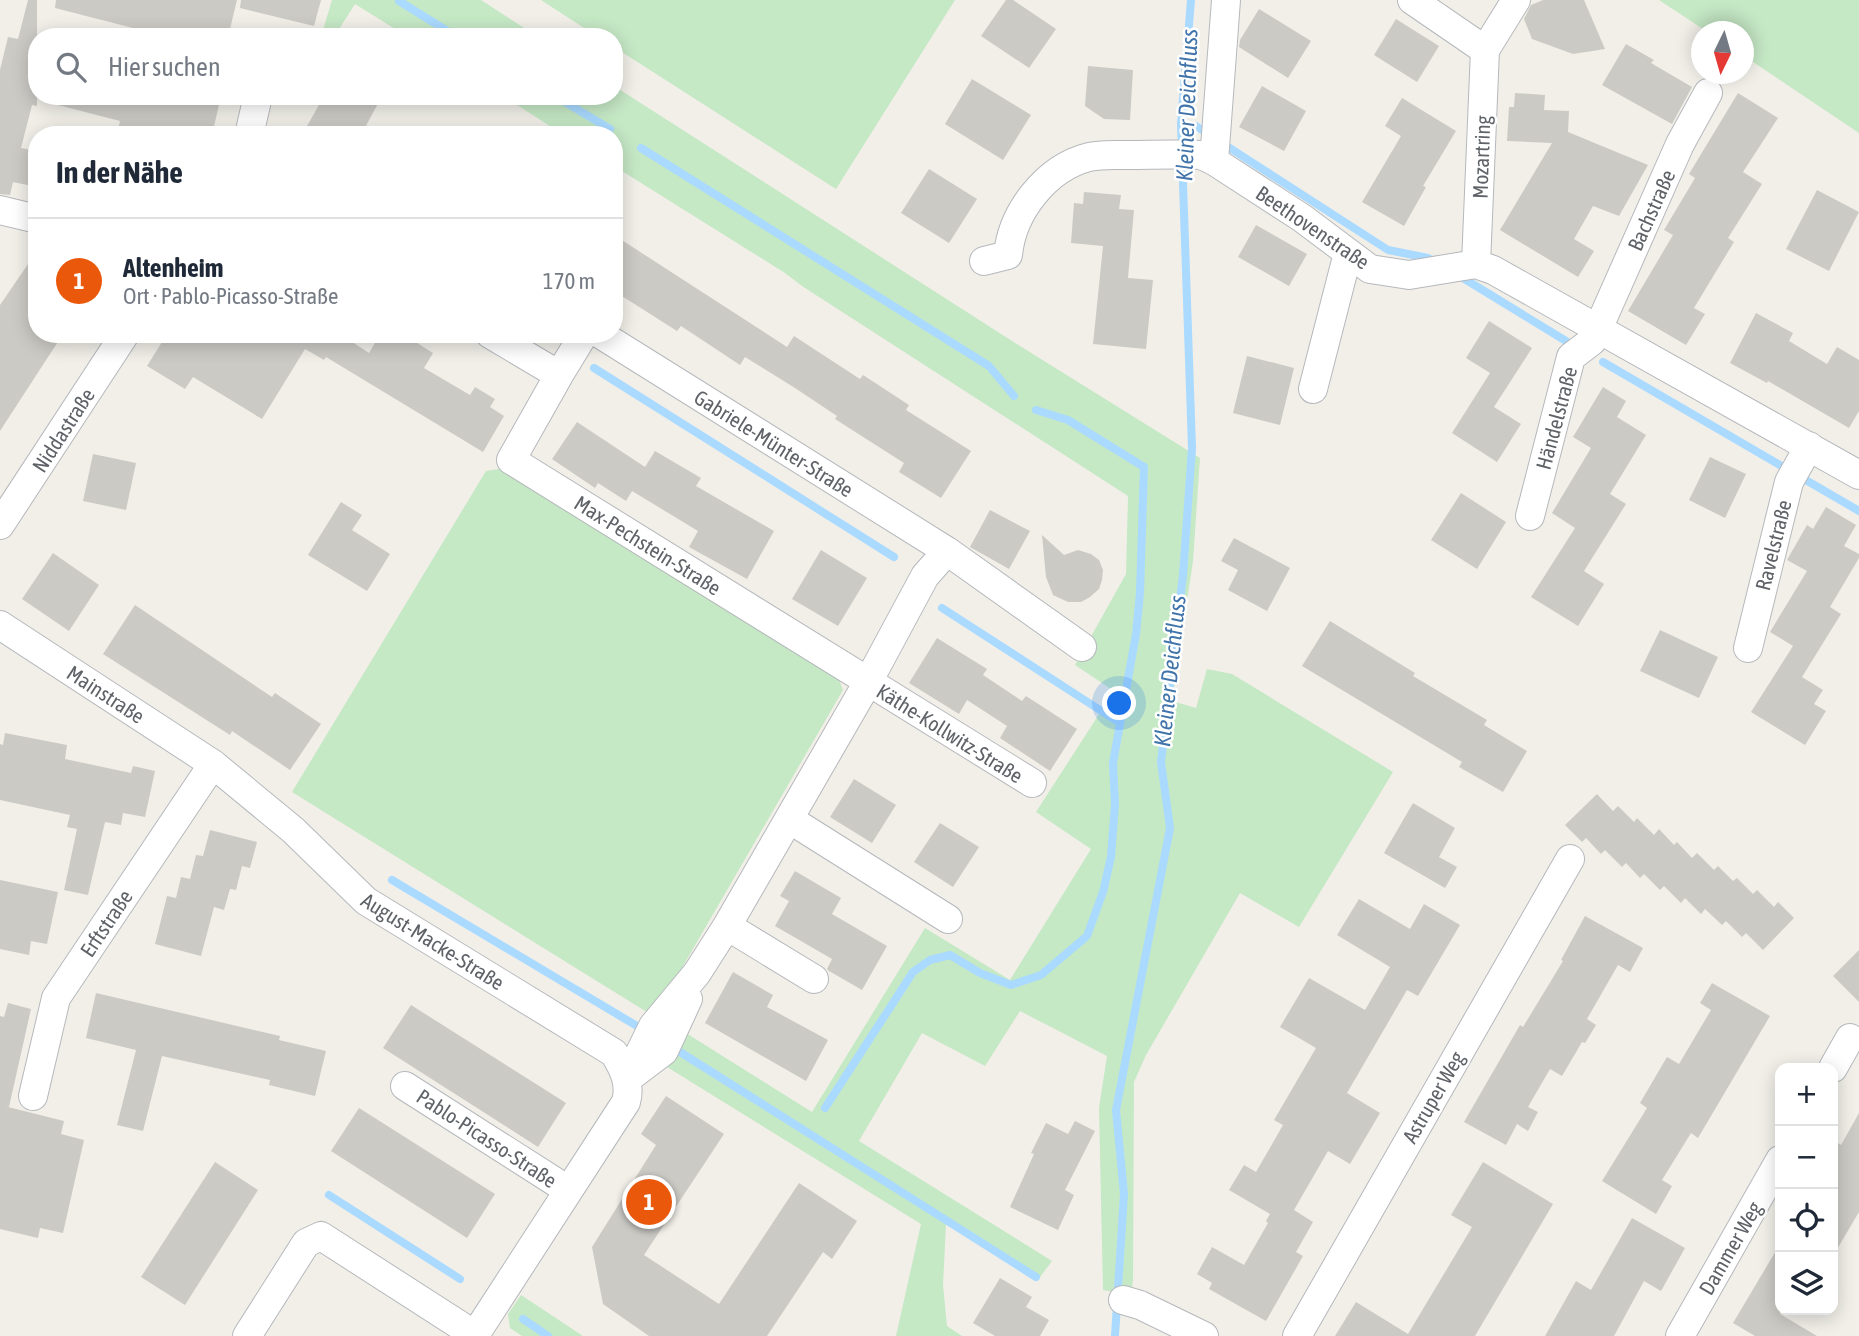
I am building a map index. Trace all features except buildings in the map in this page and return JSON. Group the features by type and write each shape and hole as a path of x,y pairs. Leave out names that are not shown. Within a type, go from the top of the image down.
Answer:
{"street":[{"path":"984,261 1008,255 1012,233 1024,206 1061,170 1096,156 1204,149 1226,0"},
{"path":"1412,0 1485,50"},
{"name":"Mozartring","path":"1469,265 1485,50 1516,0"},
{"name":"Bachstraße","path":"1598,329 1680,144 1708,93"},
{"path":"251,126 256,105"},
{"name":"Beethovenstraße","path":"1204,149 1370,268 1409,275 1469,265"},
{"path":"0,210 28,217"},
{"path":"1313,389 1348,253"},
{"path":"1469,265 1509,277 1598,329 1799,464 1859,475"},
{"name":"Händelstraße","path":"1530,516 1572,357 1592,341 1598,329"},
{"name":"Niddastraße","path":"0,525 119,343"},
{"path":"508,343 559,375 579,343"},
{"name":"Gabriele-Münter-Straße","path":"614,343 947,551"},
{"name":"Max-Pechstein-Straße","path":"559,375 511,460 868,682"},
{"name":"Ravelstraße","path":"1748,648 1799,464"},
{"path":"947,551 1082,647"},
{"name":"Käthe-Kollwitz-Straße","path":"627,1079 653,1026 697,973 727,926 868,682 925,576 947,551"},
{"name":"Mainstraße","path":"0,625 213,764"},
{"name":"Käthe-Kollwitz-Straße","path":"868,682 1032,783"},
{"name":"August-Macke-Straße","path":"213,764 293,830 366,901 614,1053 627,1079"},
{"name":"Erftstraße","path":"33,1096 56,998 213,764"},
{"path":"789,819 948,919"},
{"name":"Astruper Weg","path":"1297,1336 1570,859"},
{"path":"727,926 814,979"},
{"path":"1836,1063 1850,1038"},
{"name":"Pablo-Picasso-Straße","path":"476,1336 626,1102 629,1091 627,1079"},
{"name":"Pablo-Picasso-Straße","path":"405,1086 568,1190"},
{"name":"Dammer Weg","path":"1680,1336 1775,1169"},
{"path":"247,1336 306,1243 321,1236 476,1336"},
{"path":"1123,1300 1140,1305 1205,1336"}],"green space":[{"path":"332,0 481,0 524,28 394,28 355,4 340,28 324,28"},
{"path":"541,0 955,0 836,189 623,53 623,28 584,28"},
{"path":"1659,0 1859,0 1859,133 1754,63 1754,21 1691,21"},
{"path":"623,92 1200,458 1193,561 1172,701 1196,708 1207,669 1232,674 1393,772 1299,927 1240,893 1146,1055 1134,1082 1131,1295 1103,1290 1099,1108 1107,1056 1020,1011 985,1066 922,1033 859,1141 1052,1261 1037,1281 946,1224 943,1285 947,1326 962,1336 896,1336 921,1224 667,1067 686,1033 812,1112 925,928 1010,980 1091,849 1036,812 1114,691 1075,665 1126,574 1128,496 785,273 623,172 623,126 550,126 517,105 623,105"},
{"path":"486,471 513,471 837,675 843,690 668,992 650,1014 292,792"},
{"path":"521,1295 583,1336 522,1336 510,1328 508,1314"}],"waterway":[{"name":"Kleiner Deichfluss","path":"1115,1336 1124,1194 1116,1110 1170,828 1161,762 1183,575 1192,448 1181,124 1191,0"},
{"path":"399,1 442,28"},
{"path":"570,105 605,126"},
{"path":"1196,126 1211,136"},
{"path":"1222,143 1388,250 1428,258 1438,263"},
{"path":"641,148 989,366 1014,396"},
{"path":"1458,275 1566,341"},
{"path":"1603,362 1859,511"},
{"path":"594,368 894,557"},
{"path":"825,1108 913,972 930,960 950,955 980,973 1011,985 1041,975 1087,936 1103,892 1111,857 1115,804 1113,763 1136,634 1140,593 1144,467 1068,420 1036,410"},
{"path":"942,608 1120,723"},
{"path":"392,880 642,1029"},
{"path":"680,1052 1036,1277"},
{"path":"329,1195 460,1279"},
{"path":"523,1319 548,1336"}],"place":[{"name":"Altenheim","path":"649,1202"}]}
